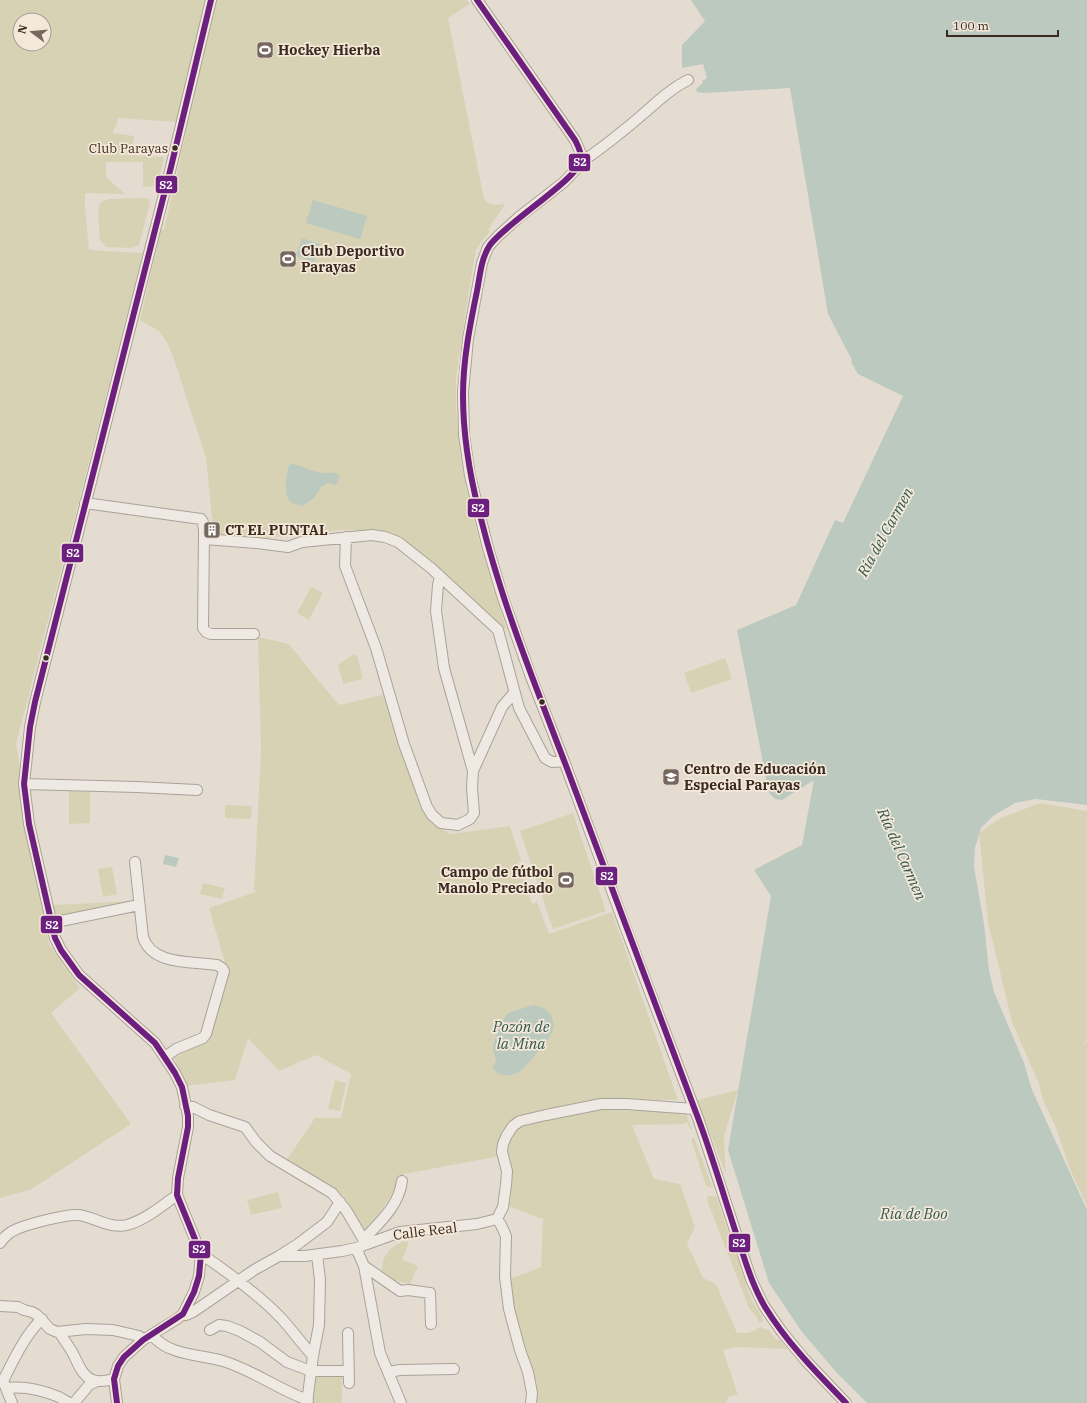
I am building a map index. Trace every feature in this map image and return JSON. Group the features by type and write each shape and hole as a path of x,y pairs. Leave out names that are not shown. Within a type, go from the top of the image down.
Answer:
{"street":[{"path":"183,1314 194,1292 199,1276 201,1254 176,1195 188,1127 188,1116 182,1087 175,1073 155,1044 79,975 61,950 51,924 29,824 24,784 30,727 35,702 171,167 211,0"},
{"path":"477,0 575,140 581,154 581,162"},
{"path":"688,80 675,86 623,131 581,162 564,182 519,217 488,247 482,263 468,339 463,392 464,435 470,476 488,548 502,595 531,677 564,761 694,1109 743,1258 758,1294 772,1318 787,1339 806,1361 846,1403"},
{"path":"85,503 196,517 201,519 203,522 204,539 202,628 211,634 254,634"},
{"path":"204,539 288,547 302,542 346,537 385,537 398,542 414,554 498,630 519,708 545,758 552,762 564,761"},
{"path":"346,537 344,566 376,648 404,744 426,807 440,823 458,825 467,822 474,813 472,788 473,772 444,668 436,611 436,597 440,577"},
{"path":"473,772 502,707 514,693"},
{"path":"24,784 197,790"},
{"path":"135,862 142,937 146,946 154,953 176,961 217,965 224,971 206,1034 203,1038 176,1049 165,1058"},
{"path":"51,924 139,905"},
{"path":"531,1403 532,1393 528,1372 520,1350 509,1309 505,1277 506,1236 497,1219 503,1207 506,1185 507,1171 502,1152 503,1144 507,1135 513,1126 520,1121 601,1104 627,1104 694,1109"},
{"path":"185,1106 194,1107 209,1115 245,1126 256,1142 270,1156 332,1193 346,1210 362,1244 364,1266 380,1353 401,1403"},
{"path":"362,1244 395,1204 402,1181"},
{"path":"0,1243 10,1232 18,1228 70,1215 86,1217 107,1224 127,1225 142,1218 176,1195"},
{"path":"279,1256 327,1222 340,1202"},
{"name":"Calle Real","path":"114,1379 118,1366 124,1357 148,1338 183,1314 186,1315 193,1312 254,1270 279,1256 317,1255 362,1244 400,1232 477,1224 497,1219"},
{"path":"201,1254 239,1280 264,1302 281,1318 313,1356"},
{"path":"0,1306 18,1307 32,1312 50,1329 59,1332 80,1329 113,1330 148,1338 163,1346 234,1365 307,1402 319,1325 320,1280 317,1255"},
{"path":"364,1266 400,1291 408,1290 430,1292 431,1324"},
{"path":"3,1382 20,1350 37,1324 42,1320"},
{"path":"210,1330 218,1325 227,1326 260,1342 287,1362 311,1371 348,1371"},
{"path":"59,1332 84,1373 92,1380 97,1381"},
{"path":"348,1334 348,1383"},
{"path":"388,1372 400,1370 454,1370"},
{"path":"74,1403 89,1385 97,1381 114,1379 117,1403"},
{"path":"3,1382 12,1403"},
{"path":"3,1382 20,1387 40,1390 70,1403"}],"shaded area":[{"path":"0,0 205,0 177,122 118,118 116,127 114,127 113,133 134,136 131,154 113,154 164,157 158,186 143,187 143,162 106,162 106,177 125,194 85,193 89,250 143,253 16,744 49,944 80,988 51,1013 131,1124 30,1190 0,1198"},
{"name":"Club Deportivo Parayas","path":"217,0 467,0 470,4 448,18 484,199 491,204 505,204 488,230 490,232 476,250 457,375 457,429 466,488 489,573 507,631 425,559 388,532 342,530 256,539 214,538 206,458 175,362 167,342 159,331 140,320 161,230 164,230 186,133 184,132"},
{"path":"148,198 150,200 149,207 139,245 131,248 106,247 100,240 98,212 100,204 109,199"},
{"path":"311,587 323,593 309,620 297,613"},
{"path":"258,637 289,644 339,705 386,694 427,817 450,834 510,826 521,861 518,862 532,904 537,902 549,934 612,912 678,1100 607,1099 567,1105 533,1113 506,1127 500,1138 500,1156 404,1174 367,1234 343,1195 286,1161 315,1118 341,1118 351,1074 316,1055 279,1071 248,1038 235,1080 187,1086 174,1058 207,1040 228,973 209,908 258,891 254,890 261,750"},
{"path":"354,654 357,656 363,679 343,684 338,665"},
{"path":"725,658 732,679 691,693 684,673"},
{"path":"69,791 90,792 90,823 69,824"},
{"path":"1040,803 1087,811 1087,1039 1081,1047 1087,1041 1087,1206 1070,1169 1055,1125 1043,1100 1039,1084 1012,1022 988,922 979,833 999,819"},
{"path":"225,805 252,806 251,819 225,818"},
{"name":"Campo de fútbol Manolo Preciado","path":"573,813 606,911 553,929 520,831"},
{"path":"112,867 117,894 103,897 98,869"},
{"path":"203,883 225,888 222,899 200,894"},
{"path":"134,901 56,919 53,905"},
{"path":"335,1080 346,1083 340,1111 328,1109"},
{"path":"738,1090 724,1136 726,1174 697,1100"},
{"path":"601,1110 679,1111 682,1117 683,1114 687,1115 692,1130 687,1122 685,1122 685,1124 632,1125 654,1179 680,1184 695,1227 687,1243 703,1278 716,1284 737,1333 749,1333 761,1327 769,1330 776,1340 779,1339 787,1349 735,1347 723,1350 738,1395 729,1396 726,1403 535,1403 513,1314 510,1279 541,1267 543,1219 507,1206 508,1142 517,1130 527,1123"},
{"path":"692,1138 694,1138 713,1188 706,1186"},
{"path":"278,1192 282,1208 251,1215 247,1200"},
{"path":"708,1196 716,1196 752,1301 762,1317 763,1322 759,1323 758,1319 749,1308 707,1200"},
{"path":"404,1241 409,1242 402,1260 418,1266 410,1284 393,1280 382,1271 383,1260 389,1250"},
{"path":"342,1375 342,1403 313,1403 316,1376"}],"water":[{"name":"Ría de Boo","path":"691,0 1087,0 1087,805 1036,799 1015,803 993,816 981,828 975,848 974,867 984,924 989,970 994,992 1024,1063 1032,1090 1087,1210 1087,1403 867,1403 837,1373 802,1332 769,1283 728,1150 771,896 754,870 802,845 814,780 782,800 775,799 769,793 737,630 796,605 835,520 843,523 903,396 858,374 828,314 790,88 705,93 697,92 696,89 703,83 702,81 707,78 703,64 682,68 682,45 705,21"},
{"path":"313,200 367,216 360,239 306,223"},
{"path":"302,238 320,244 314,262 296,256"},
{"path":"293,464 323,473 335,473 339,475 339,480 335,485 328,483 321,487 314,498 302,506 291,503 288,500 286,485 289,465"},
{"path":"165,855 179,858 176,867 163,864"},
{"name":"Pozón de la Mina","path":"533,1005 544,1008 548,1011 553,1020 553,1030 545,1044 520,1071 510,1075 500,1074 493,1067 496,1060 493,1045 500,1024 508,1013"}],"transit line":[{"name":"S2","path":"117,1403 114,1379 118,1366 124,1357 143,1340 183,1314 194,1292 199,1276 201,1254 177,1195 178,1178 188,1127 188,1116 182,1087 175,1073 155,1043 79,975 61,950 55,938 29,824 24,784 30,727 35,702 171,167 211,0"},
{"name":"S2","path":"477,0 575,140 581,155 581,160 577,168 568,178 498,236 490,245 483,261 480,273 467,343 464,369 463,411 468,458 489,550 519,642 701,1125 743,1254 760,1299 783,1333 846,1403"}],"place":[{"name":"Hockey Hierba","path":"265,50"},
{"name":"Club Parayas","path":"175,148"},
{"name":"Club Deportivo Parayas","path":"288,259"},
{"name":"CT EL PUNTAL","path":"212,530"},
{"name":"Centro de Educación Especial Parayas","path":"671,777"},
{"name":"Campo de fútbol Manolo Preciado","path":"566,880"}],"water label":[{"name":"Ría del Carmen","path":"885,532"},
{"name":"Ría del Carmen","path":"902,854"}]}
